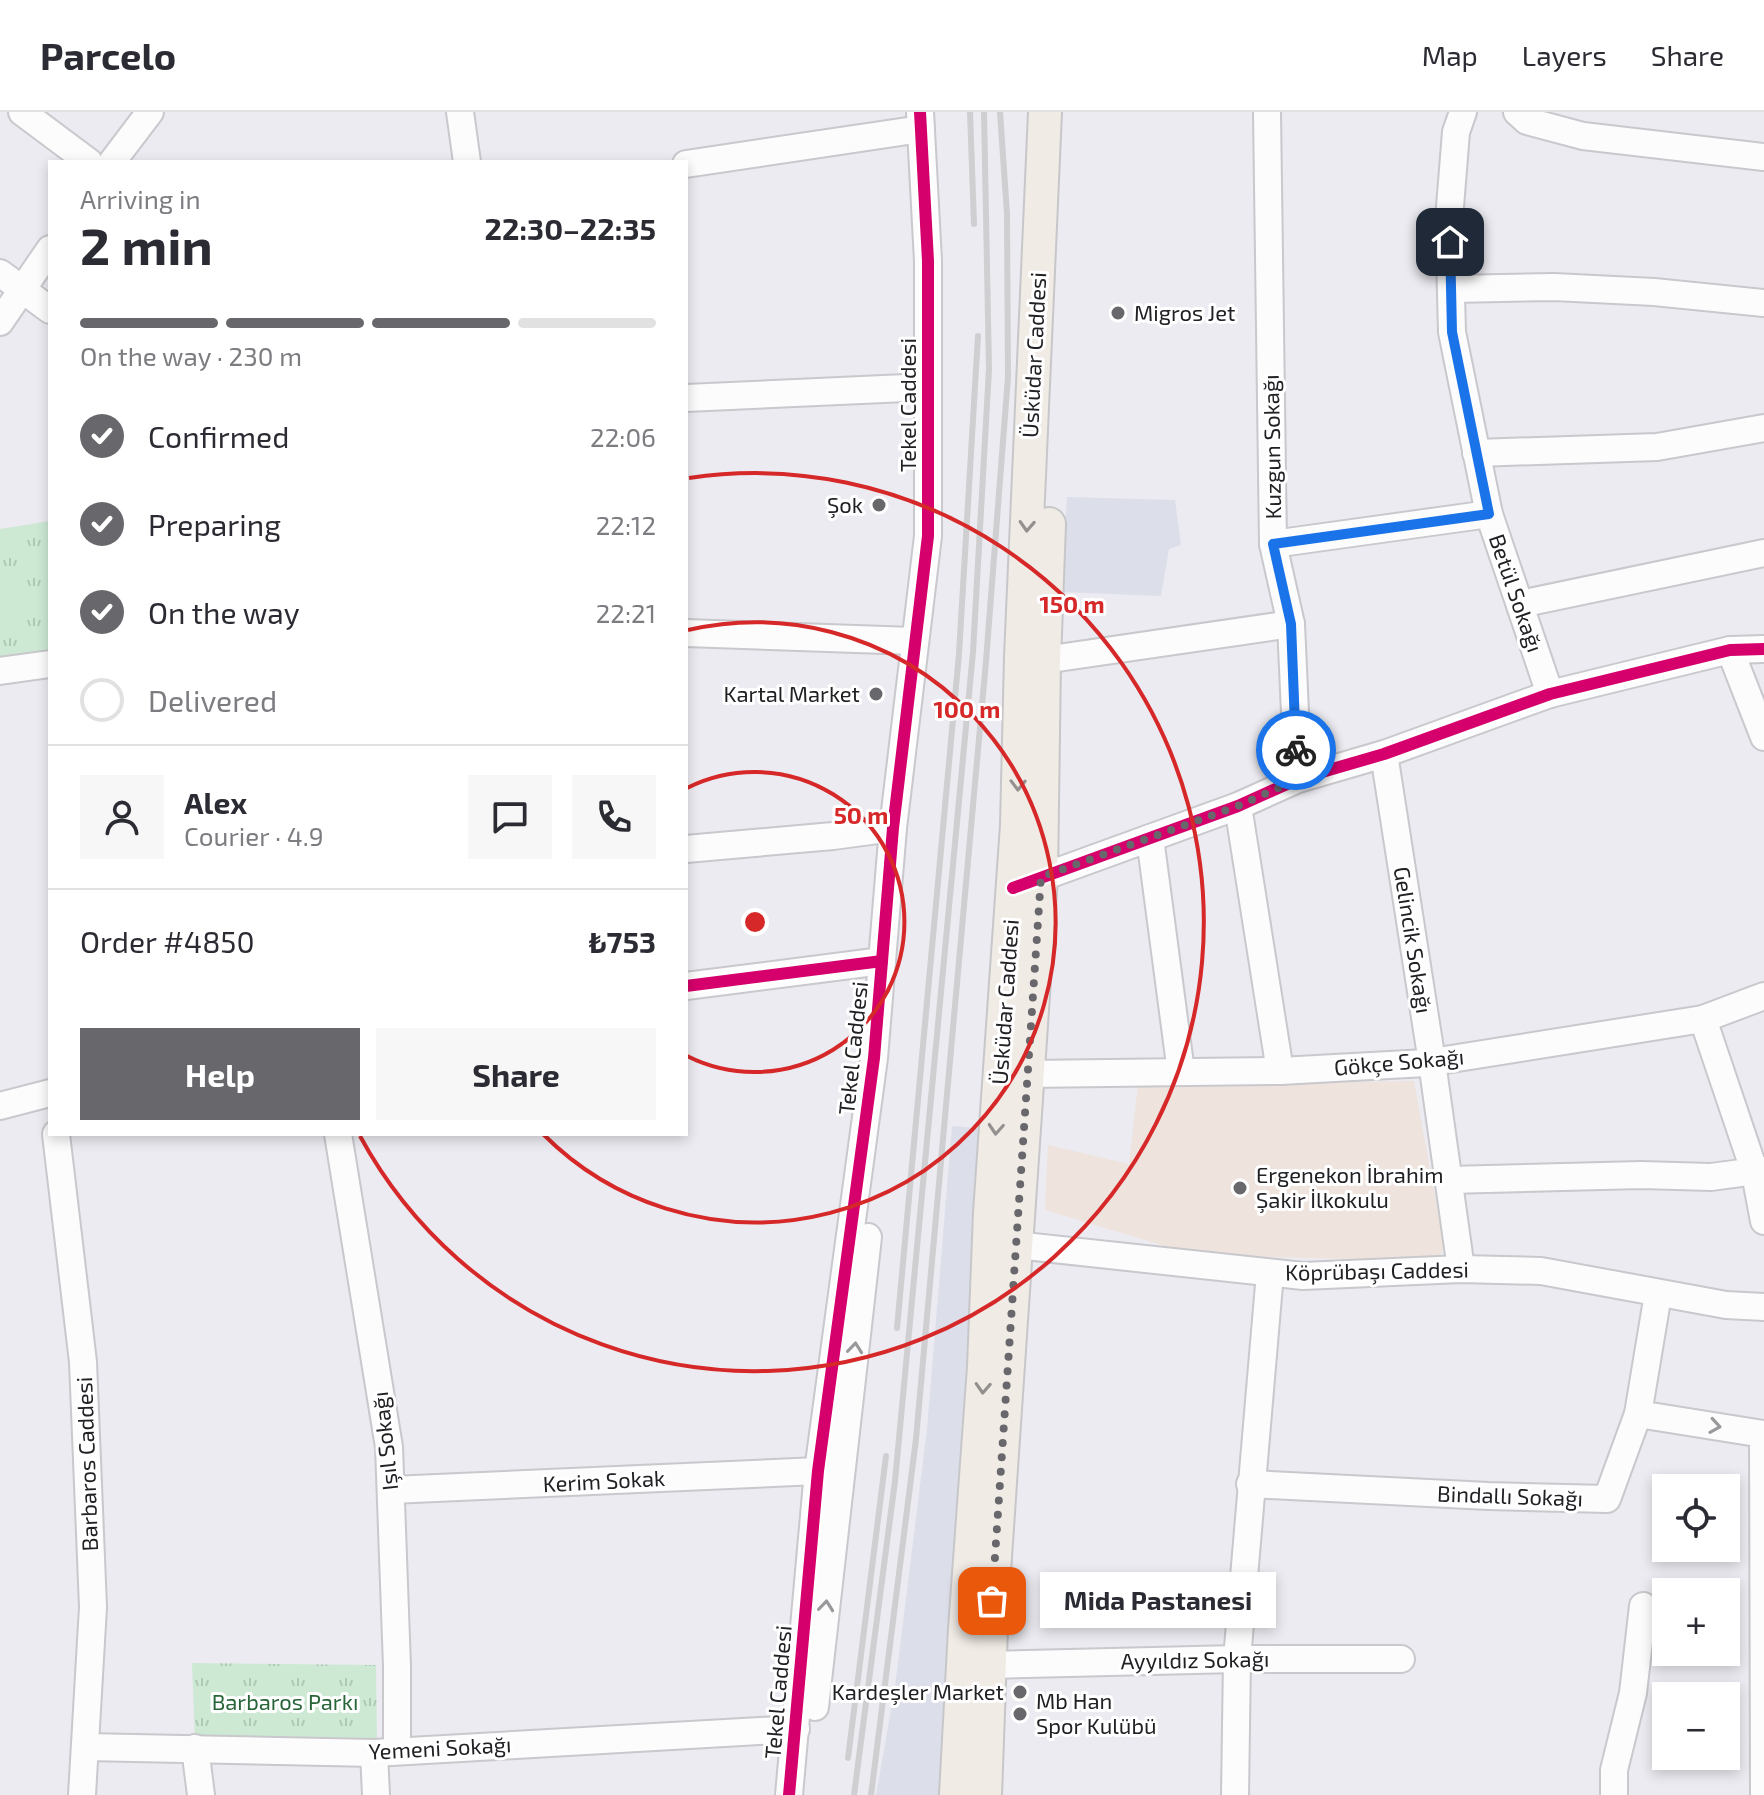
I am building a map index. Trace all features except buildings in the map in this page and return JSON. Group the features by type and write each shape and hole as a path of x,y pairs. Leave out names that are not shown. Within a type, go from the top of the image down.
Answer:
{"main road":[{"name":"Üsküdar Caddesi","path":"956,1795 983,1382 1027,1074 1027,883 1045,112"},
{"name":"Üsküdar Caddesi","path":"985,1795 1003,1243 1044,660 1067,112"}],"street":[{"path":"22,112 86,160"},
{"path":"114,160 150,112"},
{"path":"460,112 467,160"},
{"name":"Kuzgun Sokağı","path":"1267,112 1273,544 1291,624 1298,779"},
{"name":"Betül Sokağı","path":"1463,112 1456,132 1449,219 1452,332 1489,514 1550,694"},
{"path":"1517,112 1527,121 1583,136 1764,157"},
{"path":"688,164 920,121"},
{"name":"Tekel Caddesi","path":"789,1795 818,1471 874,1058 893,828 928,536 928,261 920,121"},
{"path":"0,322 48,252"},
{"path":"0,273 48,308"},
{"path":"1452,289 1583,289 1764,303"},
{"path":"688,398 928,387"},
{"path":"1476,453 1657,447 1764,428"},
{"path":"1273,544 1489,514"},
{"path":"1520,604 1764,553"},
{"path":"1044,660 1291,624"},
{"path":"688,633 914,641"},
{"path":"1027,883 1238,806 1298,779 1384,754 1550,694 1730,650 1764,649"},
{"path":"1730,650 1758,700 1764,737"},
{"path":"0,671 48,664"},
{"name":"Gelincik Sokağı","path":"1384,754 1461,1269"},
{"path":"1238,806 1280,1071"},
{"path":"688,849 893,828"},
{"path":"1150,838 1181,1072"},
{"path":"688,986 882,961"},
{"name":"Gökçe Sokağı","path":"1027,1074 1280,1071 1432,1062 1703,1019 1764,996"},
{"path":"1703,1019 1760,1172 1764,1221"},
{"name":"Tekel Caddesi","path":"805,1795 880,1126 874,1058"},
{"path":"0,1106 48,1094"},
{"name":"Barbaros Caddesi","path":"56,1136 83,1362 93,1607 82,1795"},
{"name":"Işıl Sokağı","path":"338,1136 389,1447 397,1666 386,1752 376,1795"},
{"path":"1449,1180 1641,1175 1711,1177 1760,1172"},
{"name":"Köprübaşı Caddesi","path":"1003,1243 1303,1276 1461,1269 1541,1271 1726,1305 1764,1307"},
{"path":"1235,1795 1237,1659 1270,1273"},
{"name":"Bindallı Sokağı","path":"1250,1484 1607,1499 1638,1414 1658,1294"},
{"path":"1638,1414 1763,1434 1764,1795"},
{"name":"Kerim Sokak","path":"391,1490 818,1471"},
{"path":"1614,1795 1614,1770 1633,1693 1643,1606"},
{"name":"Ayyıldız Sokağı","path":"989,1665 1401,1659"},
{"name":"Yemeni Sokağı","path":"85,1747 386,1752 796,1729"},
{"path":"195,1748 201,1795"}],"shaded area":[{"path":"1067,497 1175,500 1181,545 1169,549 1161,596 1061,592"},
{"name":"Ergenekon İbrahim Şakir İlkokulu","path":"1414,1081 1444,1246 1440,1256 1431,1261 1195,1255 1045,1210 1048,1145 1129,1164 1138,1085"},
{"path":"952,1126 990,1129 948,1795 876,1795 895,1687 927,1429"}],"green space":[{"path":"48,521 48,654 0,660 0,529"},
{"path":"18,566 29,635 0,640 0,569"},
{"name":"Barbaros Parkı","path":"192,1663 376,1665 377,1738 195,1741"}],"railway":[{"path":"970,112 974,224"},
{"path":"854,1795 895,1481 973,652 989,369 984,112"},
{"path":"871,1795 916,1439 986,661 1008,377 1007,214 1000,112"},
{"path":"897,1328 959,654 978,336"},
{"path":"848,1758 886,1456"}],"cycle path":[{"path":"789,1795 818,1471 874,1058 893,828 928,536 928,261 920,112"},
{"path":"1013,888 1238,806 1298,779 1384,754 1550,694 1730,650 1764,649"},
{"path":"688,986 882,961"}],"way so far":[{"path":"992,1601 1041,877 1238,806 1298,779 1296,750"}],"place":[{"name":"Migros Jet","path":"1118,313"},
{"name":"Şok","path":"879,505"},
{"name":"Kartal Market","path":"876,694"},
{"name":"Ergenekon İbrahim Şakir İlkokulu","path":"1240,1188"},
{"name":"Mida Pastanesi","path":"992,1601"},
{"name":"Kardeşler Market","path":"1020,1692"},
{"name":"Mb Han Spor Kulübü","path":"1020,1714"}],"route":[{"path":"1296,750 1291,624 1273,544 1489,514 1452,332 1450,242"}]}
